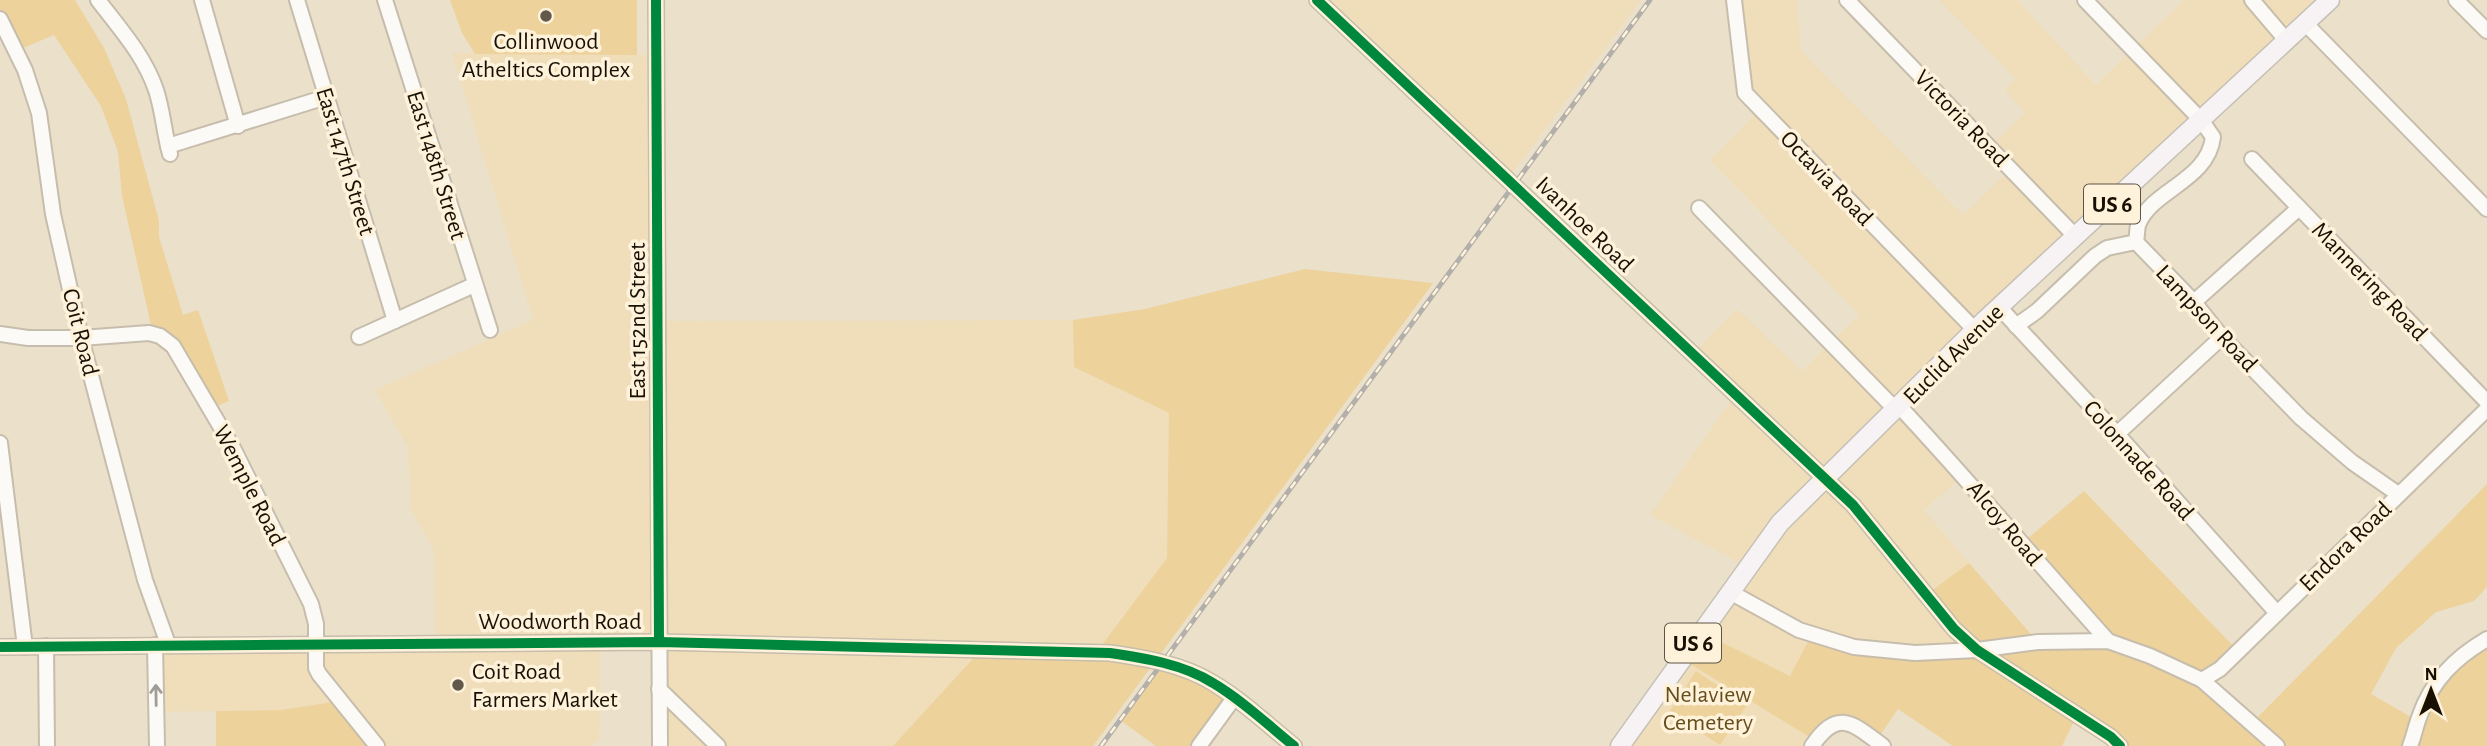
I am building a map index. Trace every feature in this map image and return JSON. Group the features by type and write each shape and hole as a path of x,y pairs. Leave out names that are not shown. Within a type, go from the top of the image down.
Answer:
{"main road":[{"name":"Euclid Avenue","path":"1620,746 1780,523 1999,307 2330,0"}],"street":[{"path":"98,0 148,68 158,94 169,150 326,97"},
{"path":"202,0 238,126"},
{"name":"East 147th Street","path":"297,0 396,321"},
{"name":"East 148th Street","path":"385,0 490,330"},
{"name":"East 152nd Street","path":"656,0 660,746"},
{"name":"Ivanhoe Road","path":"1317,0 1853,505 1954,629 1977,650 2111,737 2120,746"},
{"name":"Octavia Road","path":"1734,0 1745,93 1975,330"},
{"name":"Victoria Road","path":"1847,0 2076,237"},
{"path":"2085,0 2201,120"},
{"path":"2252,0 2286,40"},
{"path":"2456,0 2487,31"},
{"name":"Coit Road","path":"0,19 25,70 39,113 54,214 81,338 162,645 157,746"},
{"path":"2305,23 2487,209"},
{"name":"Lampson Road","path":"2201,120 2213,137 2211,152 2199,167 2147,211 2138,225 2136,242 2194,302 2222,337 2311,427 2351,462 2398,494"},
{"name":"Mannering Road","path":"2252,159 2487,402"},
{"name":"Alcoy Road","path":"1699,208 1964,475 2108,641"},
{"path":"2194,302 2299,208"},
{"path":"2016,326 2045,305 2095,256 2107,248 2136,242"},
{"path":"359,337 474,285"},
{"name":"Colonnade Road","path":"1999,307 2277,613"},
{"name":"Wemple Road","path":"81,338 149,333 160,336 173,346 233,448 310,604 316,624 315,644 319,674 377,746"},
{"path":"0,334 28,338 81,338"},
{"path":"2117,434 2222,337"},
{"name":"Endora Road","path":"2202,680 2220,669 2487,410"},
{"path":"0,443 25,647"},
{"path":"1730,592 1799,631 1854,647 1914,653 1977,650 2038,642 2108,641 2150,656 2202,680 2277,746"},
{"path":"2410,746 2429,694 2441,674 2466,651 2487,639"},
{"name":"Woodworth Road","path":"0,647 659,642 1110,653 1161,663 1200,676 1234,698 1294,746"},
{"path":"46,646 47,746"},
{"path":"659,689 718,746"},
{"path":"1199,746 1234,698"},
{"path":"1812,746 1824,729 1841,723 1859,728 1883,746"}],"shaded area":[{"path":"1317,0 1641,0 1508,179"},
{"path":"1734,0 1797,0 1801,51 1963,215 2011,169 1990,147 2025,113 2005,90 2016,79 1939,0 2017,0 2096,85 2184,0 2330,0 1900,407 1964,475 1924,510 1969,563 1927,595 1977,650 1790,676 1701,632 1747,567 1650,515 1735,395 1692,354 1737,309 1802,371 1859,315 1710,160 1760,110 1745,93"},
{"path":"452,53 656,55 658,321 1073,320 1074,367 1169,413 1167,558 1096,653 979,652 893,746 660,746 659,642 600,642 599,739 591,746 377,746 340,701 281,710 156,712 155,645 435,643 434,551 411,509 408,447 375,390 533,320"},
{"path":"1682,659 1816,741 1812,746 1620,746"}],"green space":[{"path":"0,0 75,0 104,48 126,99 159,221 159,237 183,315 198,310 229,401 210,409 173,346 153,334 122,196 118,152 101,106 54,35 16,51 0,19"},
{"name":"Collinwood Atheltics Complex","path":"450,0 637,0 637,55 475,54 462,33"},
{"path":"1305,269 1433,283 1093,746 893,746 979,652 1096,653 1167,558 1169,413 1074,367 1073,320 1145,309"},
{"path":"2487,484 2487,587 2474,601 2436,612 2396,648 2371,694 2418,721 2429,694 2487,639 2487,746 2120,746 2077,715 2062,746 1953,746 1898,709 1876,741 1849,724 1816,741 1682,659 1701,632 1790,676 1812,634 1854,647 1976,650 1926,595 1969,563 2038,642 2107,641 2021,544 2084,491 2238,651 2203,681 2252,723"},
{"path":"1162,663 1234,698 1199,746 1156,746 1120,720"},
{"name":"Nelaview Cemetery","path":"1696,671 1747,705 1720,745 1669,712"},
{"path":"340,701 377,746 216,746 216,711 281,710"}],"railway":[{"path":"1101,746 1650,0"}],"cycle path":[{"path":"656,0 659,642"},
{"path":"1317,0 1853,505 1954,629 1977,650 2111,737 2120,746"},
{"path":"0,647 659,642 1110,653 1163,663 1201,676 1234,697 1294,746"}],"place":[{"name":"Collinwood Atheltics Complex","path":"546,16"},
{"name":"Coit Road Farmers Market","path":"458,685"}]}
